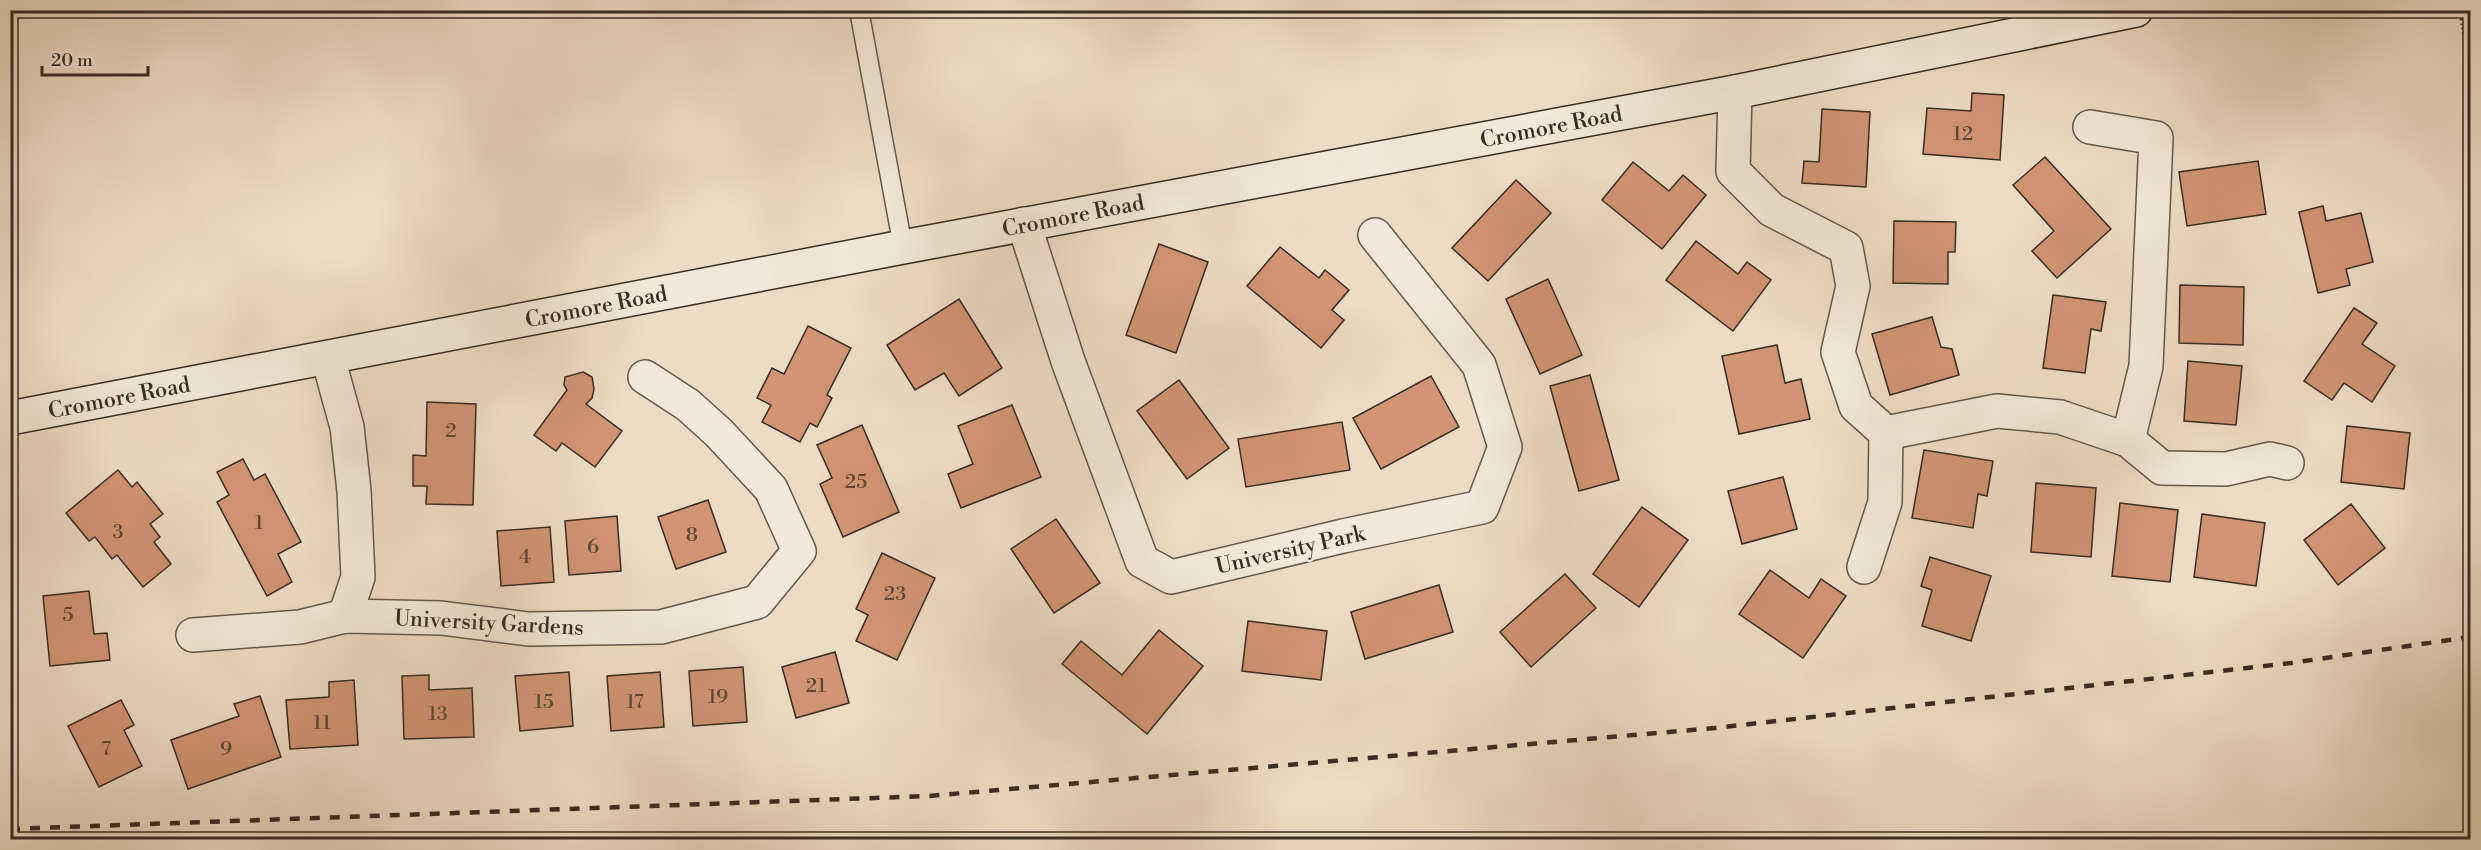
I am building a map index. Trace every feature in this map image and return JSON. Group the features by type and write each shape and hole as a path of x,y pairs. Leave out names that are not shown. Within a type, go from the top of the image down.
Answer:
{"street":[{"name":"Cromore Road","path":"10,418 1024,224 1735,92 2136,10"},
{"path":"1735,92 1732,171 1772,210 1846,248 1853,286 1838,352 1856,406 1886,433 1885,502 1864,567"},
{"path":"2090,127 2156,138 2146,366 2128,440"},
{"name":"University Park","path":"1024,224 1068,361 1142,561 1171,578 1343,536 1482,507 1505,447 1479,365 1375,235"},
{"path":"328,358 347,427 354,491 358,577 345,616"},
{"name":"University Gardens","path":"193,635 300,627 345,616 441,618 528,629 661,627 757,602 800,551 771,489 688,405 645,376"},
{"path":"1886,433 1996,411 2060,417 2128,440 2162,468 2226,469 2270,459 2287,463"}],"lane":[{"path":"859,10 903,247"}],"path":[{"path":"2460,10 2470,69"}],"building":[{"path":"1972,93 2004,95 2000,160 1923,154 1927,108 1971,111"},
{"path":"1822,109 1870,112 1866,187 1802,183 1804,161 1819,162"},
{"path":"2045,157 2111,229 2057,278 2032,251 2054,231 2013,185"},
{"path":"2258,161 2266,214 2187,226 2179,172"},
{"path":"1633,162 1669,191 1683,175 1706,195 1662,249 1602,200"},
{"path":"1516,180 1551,213 1488,281 1452,248"},
{"path":"2323,206 2326,221 2361,213 2373,262 2346,269 2350,285 2318,293 2299,212"},
{"path":"1894,221 1956,222 1955,252 1948,252 1948,284 1893,283"},
{"path":"1696,241 1738,274 1747,262 1771,280 1733,331 1666,280"},
{"path":"1159,244 1208,262 1176,353 1126,335"},
{"path":"1280,247 1319,278 1325,270 1349,290 1332,310 1344,320 1321,348 1247,286"},
{"path":"1548,279 1582,355 1540,374 1506,299"},
{"path":"2180,285 2244,287 2243,345 2179,343"},
{"path":"2053,295 2106,302 2101,331 2091,329 2085,373 2043,368"},
{"path":"959,299 1002,368 959,396 944,373 915,390 887,345"},
{"path":"2354,308 2377,323 2362,344 2395,366 2372,402 2344,383 2332,400 2304,381"},
{"path":"1932,317 1941,347 1952,349 1959,375 1890,395 1872,334"},
{"path":"808,326 851,348 827,395 832,398 817,427 810,423 800,442 762,422 771,405 757,398 772,368 784,374"},
{"path":"1777,345 1785,383 1801,379 1810,419 1739,434 1722,356"},
{"path":"2188,361 2242,366 2236,425 2184,421"},
{"path":"583,372 592,377 594,389 592,398 586,404 622,431 595,467 562,443 556,451 534,435 567,390 564,385 565,377"},
{"path":"1590,375 1619,480 1579,491 1550,386"},
{"path":"1431,376 1459,427 1381,469 1353,418"},
{"path":"1179,380 1229,448 1187,479 1137,411"},
{"path":"427,402 476,404 473,505 426,504 427,486 413,486 413,455 426,456"},
{"path":"1012,405 1041,477 961,508 948,474 973,464 958,426"},
{"path":"1342,422 1350,470 1246,487 1238,439"},
{"path":"862,425 899,512 843,537 820,484 832,478 817,445"},
{"path":"2347,426 2410,433 2404,489 2341,482"},
{"path":"1924,450 1993,461 1987,496 1978,494 1973,528 1912,518"},
{"path":"243,459 254,480 265,474 301,542 278,554 292,582 267,596 217,502 229,495 217,472"},
{"path":"118,470 132,487 137,482 163,514 150,524 160,537 154,542 171,564 143,587 117,555 112,559 95,537 89,541 66,513"},
{"path":"1783,477 1797,529 1742,544 1728,491"},
{"path":"2036,483 2096,488 2091,557 2031,552"},
{"path":"708,500 726,552 676,569 658,517"},
{"path":"2120,503 2178,510 2170,582 2112,576"},
{"path":"2351,504 2385,548 2338,585 2304,540"},
{"path":"1642,507 1688,540 1639,607 1593,574"},
{"path":"2202,514 2265,523 2256,586 2194,577"},
{"path":"617,516 621,571 569,575 565,521"},
{"path":"1056,519 1100,583 1054,613 1011,549"},
{"path":"550,527 554,582 501,586 497,531"},
{"path":"882,553 935,578 897,660 856,641 868,615 856,609"},
{"path":"1930,557 1991,576 1971,641 1922,626 1932,590 1921,586"},
{"path":"1770,570 1809,598 1821,579 1846,596 1803,658 1739,614"},
{"path":"1565,574 1596,608 1531,667 1500,632"},
{"path":"1439,585 1453,632 1365,659 1351,612"},
{"path":"89,591 94,634 107,633 110,660 50,666 43,596"},
{"path":"1248,621 1327,631 1321,680 1242,671"},
{"path":"1159,630 1203,666 1147,734 1062,664 1081,641 1122,675"},
{"path":"835,652 849,703 796,718 782,667"},
{"path":"743,667 747,722 693,726 689,671"},
{"path":"569,672 573,726 520,731 515,676"},
{"path":"660,672 664,727 611,731 607,676"},
{"path":"429,675 429,690 472,688 474,737 404,739 402,676"},
{"path":"354,680 358,745 290,749 286,700 329,697 329,682"},
{"path":"260,696 281,757 188,789 171,740 239,716 234,704"},
{"path":"121,700 134,725 124,730 142,766 99,787 68,726"}],"railway":[{"path":"10,829 929,796 1715,728 2291,663 2470,637"}]}
